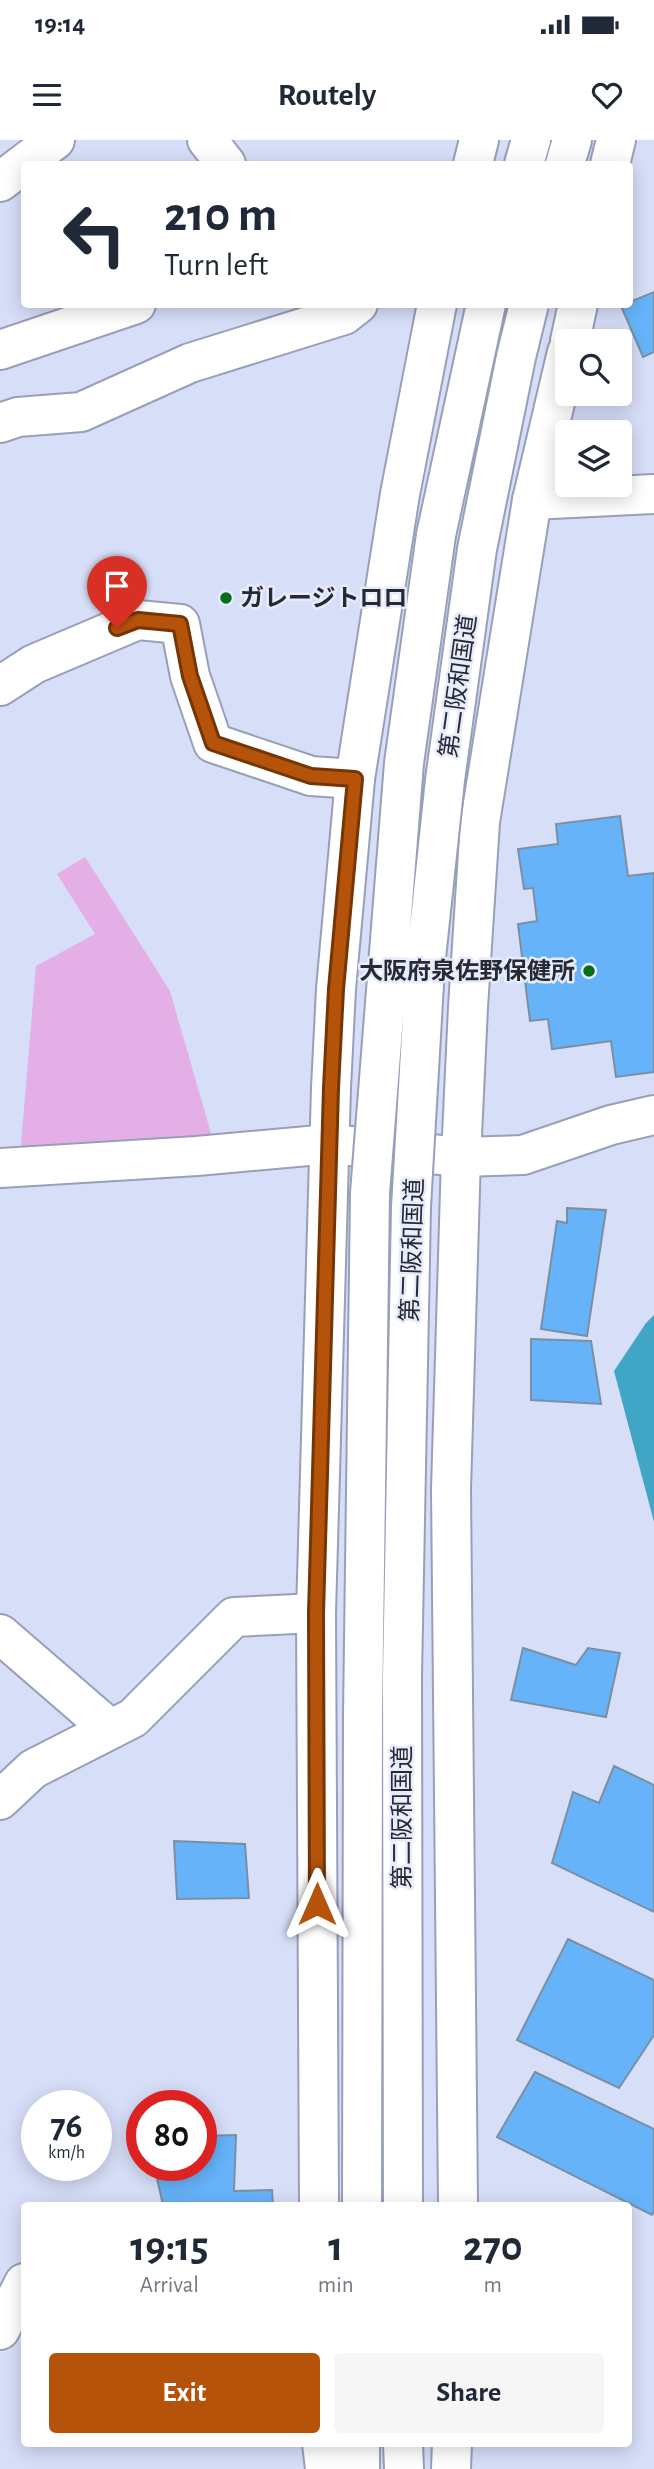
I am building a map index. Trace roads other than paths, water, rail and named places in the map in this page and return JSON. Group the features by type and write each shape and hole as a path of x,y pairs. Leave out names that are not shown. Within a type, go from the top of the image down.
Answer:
{"main road":[{"path":"28,161 55,140"},
{"path":"207,140 224,161"},
{"path":"474,161 479,140"},
{"path":"525,161 531,140"},
{"path":"566,161 572,140"},
{"path":"611,161 616,140"},
{"path":"0,182 21,166"},
{"path":"0,350 124,308"},
{"path":"0,423 18,417 81,412 190,363 344,315 353,308"},
{"path":"319,2202 316,1613 336,989 355,779 400,494 436,308"},
{"name":"第二阪和国道","path":"362,2202 363,1715 370,1193 404,763 436,535 485,308"},
{"name":"第二阪和国道","path":"403,2202 402,1677 411,1207 425,967 445,780 477,549 528,308"},
{"path":"573,329 577,308"},
{"path":"458,2202 451,1489 461,1157 480,822 532,500 555,403"},
{"path":"532,500 654,494"},
{"path":"0,686 34,664 138,620 180,624 190,676 213,743 311,776 355,779"},
{"path":"0,1168 197,1156 330,1144 461,1157 523,1155 611,1125 654,1115"},
{"path":"0,1800 33,1769 133,1718 234,1617 316,1613"},
{"path":"0,1634 110,1729"},
{"path":"0,2330 21,2289"},
{"path":"322,2447 325,2469"},
{"path":"360,2447 360,2469"},
{"path":"404,2447 404,2469"},
{"path":"451,2469 452,2447"}],"water":[{"path":"654,1315 654,1522 614,1371"}],"place":[{"name":"ガレージトロロ","path":"226,598"},
{"name":"大阪府泉佐野保健所","path":"589,971"}]}
